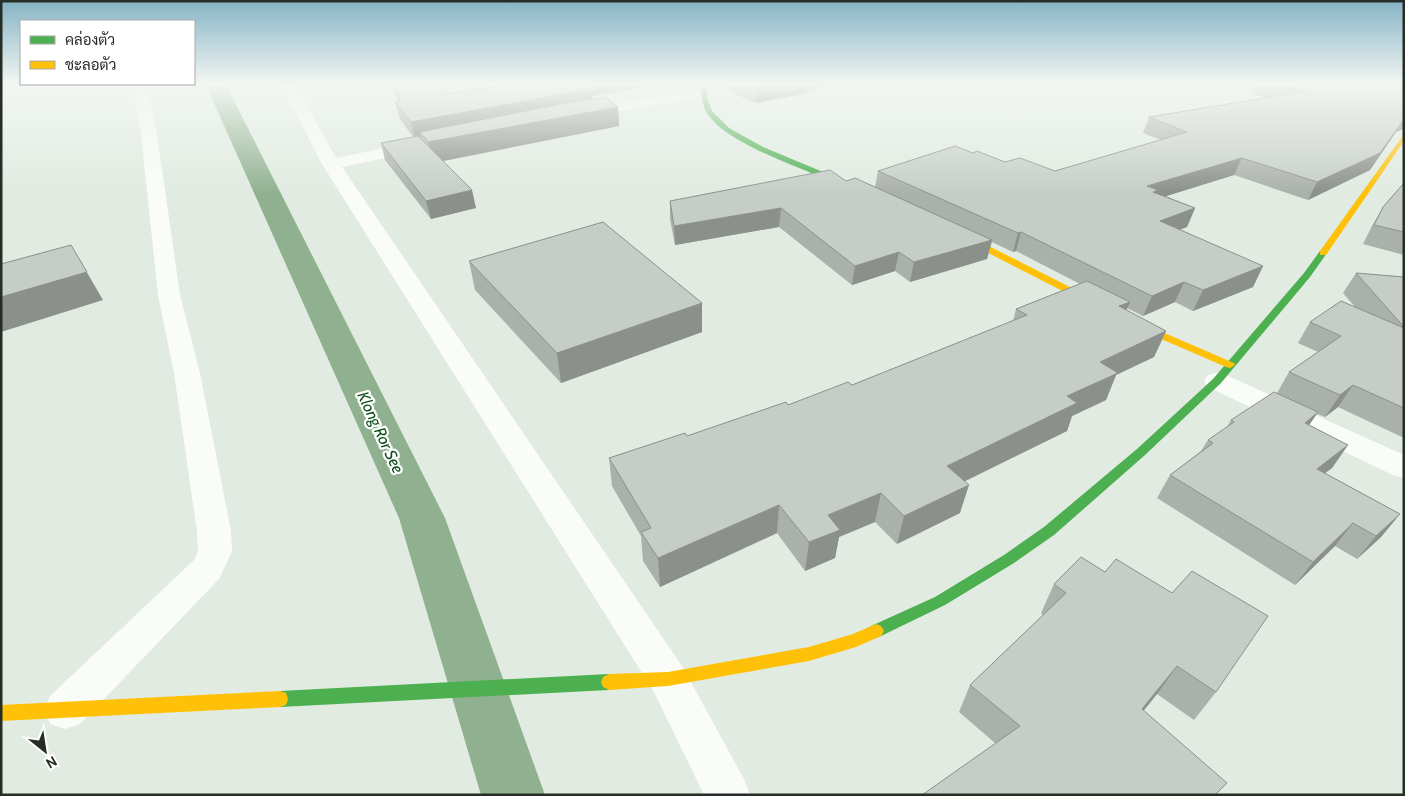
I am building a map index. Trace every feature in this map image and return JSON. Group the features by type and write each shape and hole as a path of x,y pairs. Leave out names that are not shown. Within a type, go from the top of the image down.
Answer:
{"street":[{"path":"65,710 207,569 214,551 214,531 202,452 187,373 168,295 146,120"},
{"path":"307,120 331,164 668,679 728,795"},
{"path":"715,120 727,130 770,151 866,192"},
{"path":"331,164 437,142"},
{"path":"1,714 668,679 809,654 856,640 905,619 940,601 1001,564 1049,531 1141,452 1223,373 1307,275 1401,143"},
{"path":"947,229 1127,320 1223,373 1404,467"}],"building":[{"path":"480,120 547,120 428,142 420,132"},
{"path":"1157,120 1403,120 1380,153 1317,182 1242,158 1147,186 1158,190 1153,192 1195,208 1160,221 1263,266 1203,290 1184,282 1152,296 1021,232 1018,233 878,171 955,146 973,153 977,151 1005,162 1020,158 1055,171 1187,132"},
{"path":"418,136 472,190 426,201 381,143"},
{"path":"830,170 846,181 855,178 992,240 914,262 899,252 855,266 781,208 674,226 670,201"},
{"path":"1404,183 1404,232 1374,225 1383,207"},
{"path":"603,222 702,303 557,353 469,261"},
{"path":"71,245 87,272 1,297 1,264"},
{"path":"1356,273 1404,277 1404,327"},
{"path":"1087,281 1130,302 1119,306 1166,331 1100,362 1118,373 1067,396 1077,403 947,466 969,485 904,516 881,493 828,515 840,530 809,542 779,505 658,558 641,532 651,528 609,458 685,433 687,436 786,402 788,405 848,382 852,385 1027,315 1016,309"},
{"path":"1341,301 1404,328 1404,408 1353,385 1340,395 1289,372 1341,336 1310,322"},
{"path":"1274,392 1318,412 1305,423 1348,445 1317,469 1400,514 1376,536 1353,523 1313,562 1170,475 1213,443 1208,440 1234,422 1231,420"},
{"path":"1081,557 1105,572 1116,559 1172,593 1192,571 1268,616 1216,692 1177,666 1142,709 1227,783 1215,795 922,795 1020,726 970,685 1066,593 1054,584"}],"waterway":[{"name":"Klong Ror See","path":"233,120 422,518 513,795"}],"traffic: fast":[{"path":"715,120 726,129 761,149 855,187"},
{"path":"876,631 940,601 1009,559 1049,531 1141,452 1217,381 1307,275 1323,253"},
{"path":"280,699 609,682"}],"traffic: slow":[{"path":"1323,253 1404,136"},
{"path":"956,233 1135,324 1230,365"},
{"path":"609,682 668,679 809,654 856,640 876,631"},
{"path":"1,713 280,699"}]}
